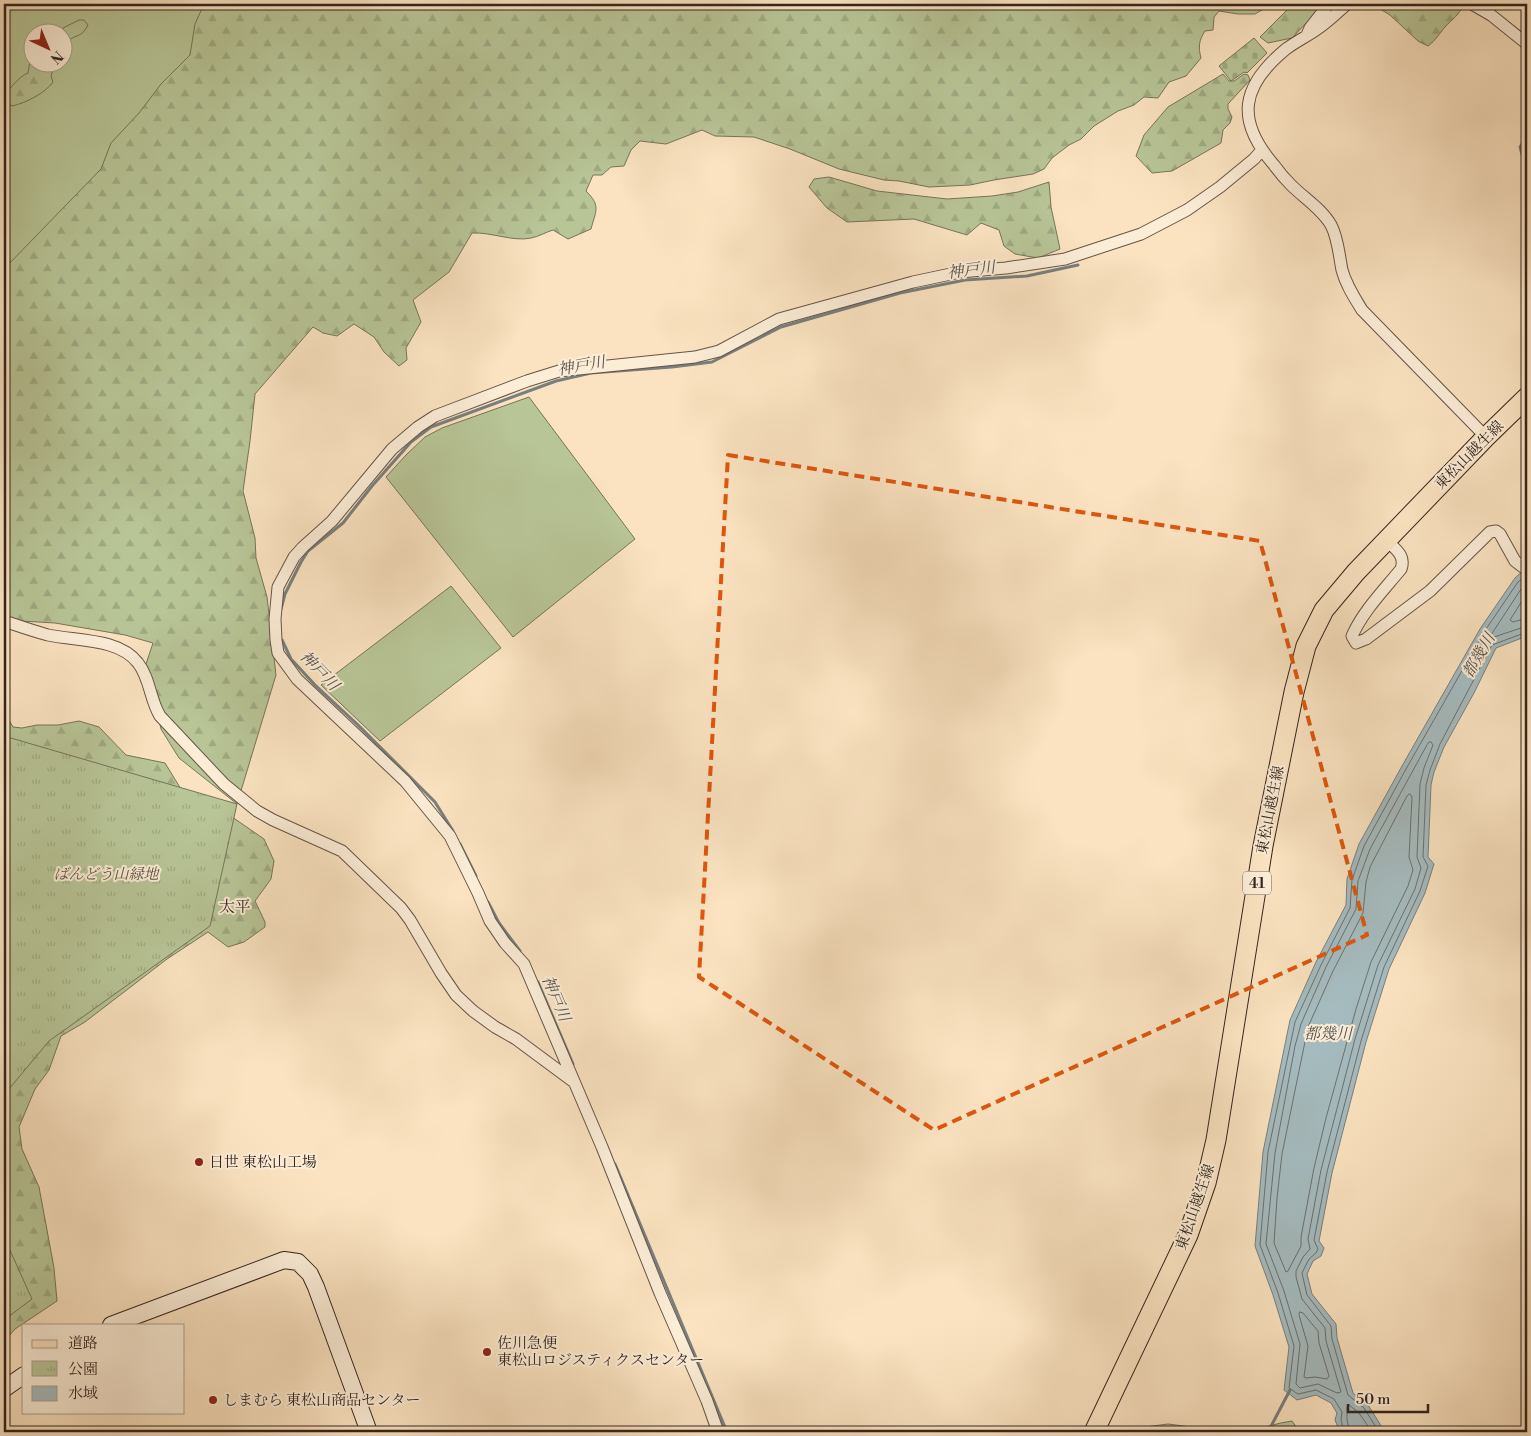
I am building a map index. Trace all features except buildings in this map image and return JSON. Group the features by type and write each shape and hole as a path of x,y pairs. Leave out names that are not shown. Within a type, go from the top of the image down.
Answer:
{"main road":[{"name":"東松山越生線","path":"1094,1432 1188,1235 1206,1183 1216,1140 1263,846 1268,829 1290,709 1304,653 1324,610 1356,572 1527,397"}],"street":[{"path":"1307,37 1310,28 1329,4"},
{"path":"1347,4 1307,37 1288,48 1276,58 1255,81 1251,91 1248,113 1254,138 1290,184 1318,209 1331,225 1348,287 1362,310 1486,437"},
{"path":"1472,4 1491,15 1527,44"},
{"path":"718,1432 707,1401 660,1293 524,964 505,943 490,921 450,836 405,781 297,679 278,653 276,603 278,587 294,557 302,547 332,521 392,449 430,418 527,381 559,371 695,357 719,351 779,319 913,282 960,272 1006,268 1065,259 1141,234 1188,210 1220,187 1262,150"},
{"path":"1386,540 1402,555 1403,563 1401,569 1365,614 1354,631 1352,636 1356,642 1366,639 1430,591 1490,532 1496,531 1500,534 1510,553 1523,567"},
{"path":"4,621 68,639 94,640 115,647 136,660 143,670 154,705 160,716 224,784 257,811 342,851 401,908 410,920 440,973 456,995 473,1012 516,1039 574,1082"},
{"path":"114,1324 284,1260 298,1262 310,1274 316,1287 369,1432"},
{"path":"4,1389 22,1376"}],"highlighted area":[{"path":"728,455 1260,541 1367,935 934,1130 699,977"}],"green space":[{"path":"4,4 314,4 4,282"},
{"path":"204,4 1272,4 1255,14 1219,11 1214,17 1213,30 1205,31 1201,37 1199,47 1201,58 1186,76 1169,82 1158,98 1144,97 1134,105 1118,111 1094,126 1081,139 1069,145 1052,158 1044,169 1033,174 970,185 929,187 884,180 839,169 754,137 715,136 702,130 666,144 640,141 631,150 624,166 611,167 602,175 593,175 586,191 594,201 596,208 591,229 568,239 553,230 536,237 524,239 472,233 449,272 413,300 421,322 406,348 407,360 399,366 384,352 374,337 354,324 337,336 323,333 313,327 255,394 243,491 255,538 256,558 267,597 276,675 237,804 179,758 161,729 146,664 153,643 125,635 55,623 4,620 4,269 101,169 111,143 139,113 161,84 190,55 195,24"},
{"path":"1276,4 1324,4 1292,38 1268,43 1260,37 1287,10"},
{"path":"1372,4 1463,4 1458,14 1428,46 1418,41 1390,15"},
{"path":"84,20 88,25 82,33 72,38 72,24"},
{"path":"1254,38 1267,53 1247,73 1244,72 1231,81 1219,66"},
{"path":"52,72 51,76 53,82 35,97 12,106 4,100 4,95 18,80 28,73"},
{"path":"1223,74 1229,81 1234,81 1244,74 1248,75 1250,80 1228,104 1232,117 1230,123 1223,130 1221,143 1172,171 1152,173 1136,156 1144,135 1168,107"},
{"path":"829,177 877,191 947,199 1018,192 1049,182 1051,207 1060,249 1038,258 1015,254 1004,246 999,230 981,223 967,235 914,219 847,222 827,208 809,187 814,179"},
{"path":"529,397 635,539 513,637 386,477 425,437 442,428"},
{"path":"451,586 501,648 380,741 321,685"},
{"name":"ばんどう山緑地","path":"4,716 7,717 13,727 58,725 79,721 99,727 126,755 165,763 184,794 222,810 264,839 274,861 271,879 255,901 265,922 265,927 244,942 228,947 208,932 167,959 85,1022 61,1036 49,1070 35,1089 19,1127 22,1149 39,1187 54,1268 57,1301 15,1329 4,1342"},
{"name":"ばんどう山緑地","path":"4,736 237,804 210,926 49,1041 4,1095"},
{"path":"4,1237 32,1299 4,1320"},
{"path":"1292,1421 1300,1432 1245,1432 1280,1423"},
{"path":"1168,1424 1230,1432 1142,1432 1145,1427"}],"water":[{"name":"都幾川","path":"1527,567 1527,636 1496,648 1444,747 1434,772 1431,785 1428,857 1434,864 1425,893 1389,969 1366,1042 1332,1173 1319,1241 1324,1248 1321,1256 1313,1261 1307,1274 1312,1294 1336,1324 1337,1338 1353,1393 1368,1405 1385,1432 1340,1432 1335,1420 1337,1413 1331,1403 1316,1395 1297,1400 1284,1390 1289,1347 1255,1246 1263,1152 1290,1020 1316,962 1346,905 1347,879 1359,844 1480,629 1515,578"}],"waterway":[{"path":"1527,136 1520,147 1527,172"},
{"name":"神戸川","path":"281,609 285,594 308,551 343,523 372,486 411,442 431,427 556,381 591,373 712,362 781,327 900,293 965,280 1027,276 1078,265"},
{"name":"神戸川","path":"282,640 291,659 315,685 435,802 453,831"},
{"name":"神戸川","path":"460,844 476,876"},
{"name":"神戸川","path":"488,902 499,923 520,951"},
{"name":"神戸川","path":"538,982 573,1064"},
{"name":"神戸川","path":"615,1164 727,1432"},
{"path":"1268,1432 1290,1390"}],"place":[{"name":"日世 東松山工場","path":"199,1162"},
{"name":"佐川急便 東松山ロジスティクスセンター","path":"487,1352"},
{"name":"しまむら 東松山商品センター","path":"213,1400"}],"district":[{"name":"太平","path":"235,906"}]}
